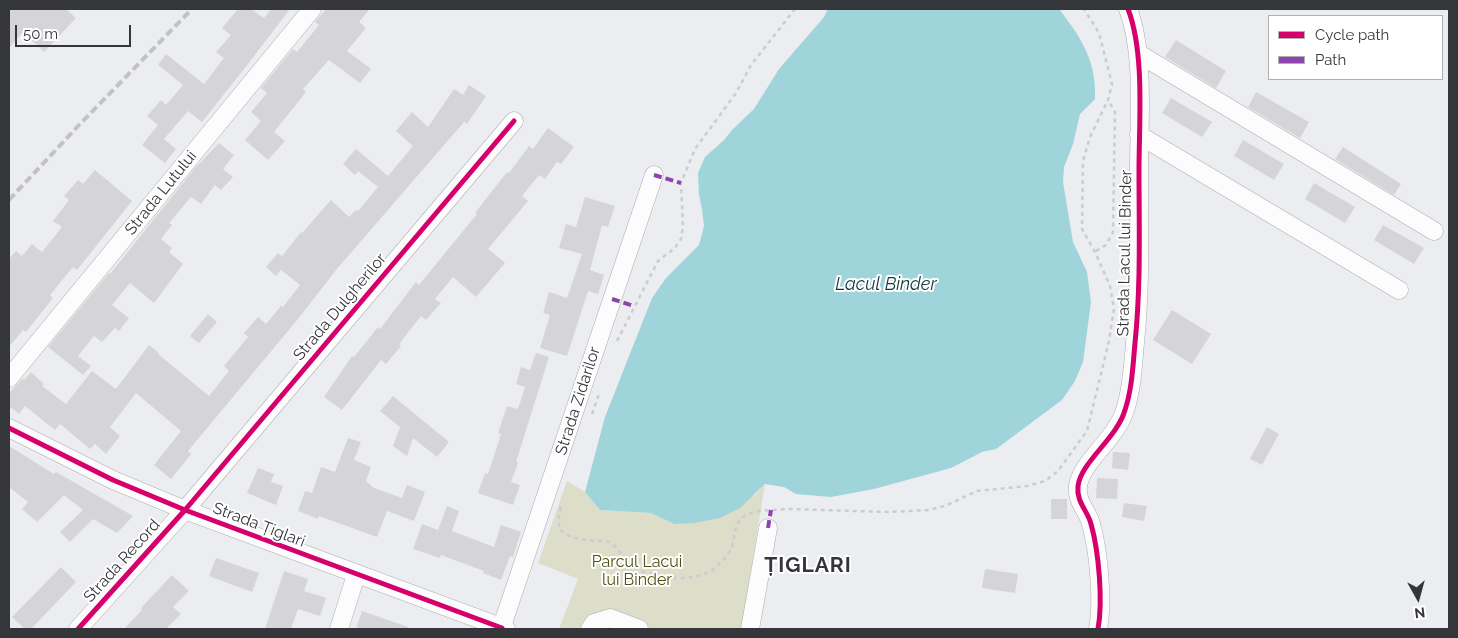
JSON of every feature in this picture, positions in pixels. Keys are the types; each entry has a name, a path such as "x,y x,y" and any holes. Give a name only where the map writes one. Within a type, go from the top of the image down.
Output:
{"street":[{"name":"Strada Lutului","path":"9,378 312,9"},
{"name":"Strada Lacul lui Binder","path":"1098,629 1101,615 1096,550 1091,522 1080,503 1078,486 1085,468 1118,428 1125,412 1140,296 1139,54 1128,9"},
{"path":"1139,54 1434,231"},
{"name":"Strada Dulgherilor","path":"185,510 514,120"},
{"path":"1139,135 1399,290"},
{"name":"Strada Zidarilor","path":"503,629 654,175"},
{"name":"Strada Țiglari","path":"9,428 113,480 185,510 503,629"},
{"name":"Strada Record","path":"78,629 185,510"},
{"path":"750,629 768,528"},
{"path":"339,629 356,575"},
{"path":"590,629 594,623 610,618 638,629"}],"path":[{"path":"615,344 658,262 675,248 681,239 681,183 695,149 736,93 751,64 796,9"},
{"path":"561,506 559,529 567,535 579,539 610,542 629,565 643,572 671,578 687,578 702,575 713,570 732,548 740,519 747,514 759,510 889,512 928,510 945,506 977,490 1027,486 1044,481 1058,471 1087,431 1110,341 1114,309 1110,286 1095,252 1082,229 1083,161 1090,137 1108,100 1112,84 1099,33 1084,9"},
{"path":"1095,252 1106,245 1113,232 1115,112 1108,100"},
{"path":"591,416 600,392"}],"green space":[{"name":"Parcul Lacui lui Binder","path":"567,481 585,492 600,510 651,513 674,524 755,495 765,484 741,629 559,629 578,579 538,563"}],"water":[{"name":"Lacul Binder","path":"828,9 1059,9 1081,40 1093,73 1095,99 1080,114 1073,144 1064,167 1063,182 1073,242 1087,272 1091,302 1083,362 1075,381 1062,400 996,449 982,452 951,468 874,489 831,497 796,494 784,487 765,484 740,508 720,518 694,523 674,524 651,513 600,510 585,492 605,417 652,298 666,278 699,245 704,226 698,173 705,157 754,109 779,69 824,17"}],"building":[{"path":"9,9 66,9 76,18 44,52 23,32 9,48"},
{"path":"238,9 251,9 264,18 271,9 290,9 202,122 188,111 164,139 176,149 165,163 142,145 158,125 147,116 161,100 166,105 183,85 158,65 166,54 204,84 224,58 216,52 231,35 222,28"},
{"path":"326,9 370,9 359,22 366,28 347,51 371,69 360,83 329,60 303,89 306,92 274,132 285,141 268,160 245,140 261,121 251,112 267,93 261,88 293,49 297,52 319,25 315,22"},
{"path":"1176,40 1226,71 1216,88 1165,57"},
{"path":"469,85 486,96 467,124 464,122 336,270 298,319 188,451 191,454 171,479 154,465 181,431 136,393 110,427 120,436 106,454 95,444 90,449 60,424 55,430 25,406 19,414 9,406 9,393 31,372 44,384 42,386 66,404 92,371 116,389 149,345 209,396 229,371 224,366 248,337 244,333 258,317 266,324 281,306 283,307 300,285 281,270 276,276 266,267 278,253 282,256 301,232 331,200 349,217 356,210 358,211 378,187 358,171 355,175 343,164 356,149 388,176 413,146 396,131 412,112 428,127 454,89 463,95"},
{"path":"1256,92 1309,122 1300,138 1248,107"},
{"path":"1171,98 1212,122 1202,137 1162,113"},
{"path":"548,128 574,147 561,164 557,162 545,179 539,175 522,196 528,201 488,249 505,263 476,297 453,277 435,299 441,303 426,320 421,316 399,344 401,346 386,364 381,360 342,410 324,397 352,356 354,357 378,327 380,329 416,282 419,285 477,214 475,213 507,172 509,173 529,146 533,149"},
{"path":"1243,140 1284,164 1274,180 1234,156"},
{"path":"219,143 234,155 223,169 233,177 221,190 215,185 201,204 191,197 169,223 172,225 161,239 172,248 169,252 183,264 154,303 130,283 112,305 129,318 119,331 115,328 102,342 94,336 78,356 91,366 83,375 48,347 110,274 195,168"},
{"path":"1343,147 1401,184 1394,195 1335,159"},
{"path":"95,170 132,201 77,270 73,267 50,295 53,298 26,332 23,330 9,347 9,259 16,251 22,256 32,244 42,252 62,227 53,221 69,200 64,196 78,180 83,184"},
{"path":"1314,183 1355,207 1345,223 1305,199"},
{"path":"585,197 615,206 608,227 602,225 590,270 604,275 598,294 588,291 567,356 540,348 550,315 543,313 549,292 567,298 582,254 559,248 566,224 576,227"},
{"path":"1383,225 1424,248 1414,264 1374,240"},
{"path":"1172,310 1211,334 1192,364 1153,340"},
{"path":"208,314 217,322 199,343 190,336"},
{"path":"536,353 549,357 511,482 520,485 513,505 478,493 485,473 488,474 501,434 498,433 507,406 518,409 525,387 516,384 521,367 530,370"},
{"path":"393,396 449,442 437,457 413,438 407,456 393,446 400,427 380,411"},
{"path":"1267,427 1279,434 1262,465 1250,459"},
{"path":"348,438 361,442 354,460 371,467 366,481 374,488 402,498 407,485 425,492 414,521 387,511 377,537 319,516 318,519 298,511 305,491 312,493 321,467 335,472"},
{"path":"9,446 54,474 56,472 133,516 117,533 93,519 70,542 60,532 83,510 64,495 37,522 22,509 28,502 9,487"},
{"path":"1113,452 1130,453 1128,470 1112,468"},
{"path":"258,468 274,474 271,482 283,486 276,505 247,493"},
{"path":"1097,478 1118,479 1117,499 1096,498"},
{"path":"1051,499 1067,499 1067,519 1051,519"},
{"path":"1124,503 1147,506 1144,521 1122,517"},
{"path":"447,506 459,511 452,531 494,547 501,525 521,532 513,557 510,556 501,580 483,573 484,571 441,555 440,558 413,549 422,524 438,530"},
{"path":"216,558 259,573 252,592 209,576"},
{"path":"61,567 76,582 31,629 25,629 12,617"},
{"path":"985,569 1018,574 1015,593 982,588"},
{"path":"284,571 308,579 304,591 326,598 320,616 298,609 291,629 265,629"},
{"path":"172,575 189,591 173,607 181,614 166,629 124,629 142,610 141,608"},
{"path":"362,611 408,627 408,629 356,629"}],"railway":[{"path":"9,200 192,9"}],"marked path":[{"path":"654,175 681,183"},
{"path":"612,299 634,306"},
{"path":"768,528 771,510"}],"cycle path":[{"path":"1098,629 1100,591 1096,548 1089,519 1080,502 1078,486 1085,468 1121,420 1131,385 1133,368 1139,278 1140,88 1137,46 1128,9"},
{"path":"78,629 185,510 514,121"},
{"path":"9,428 113,480 185,510 502,628"}],"district":[{"name":"ȚIGLARI","path":"808,566"}]}
